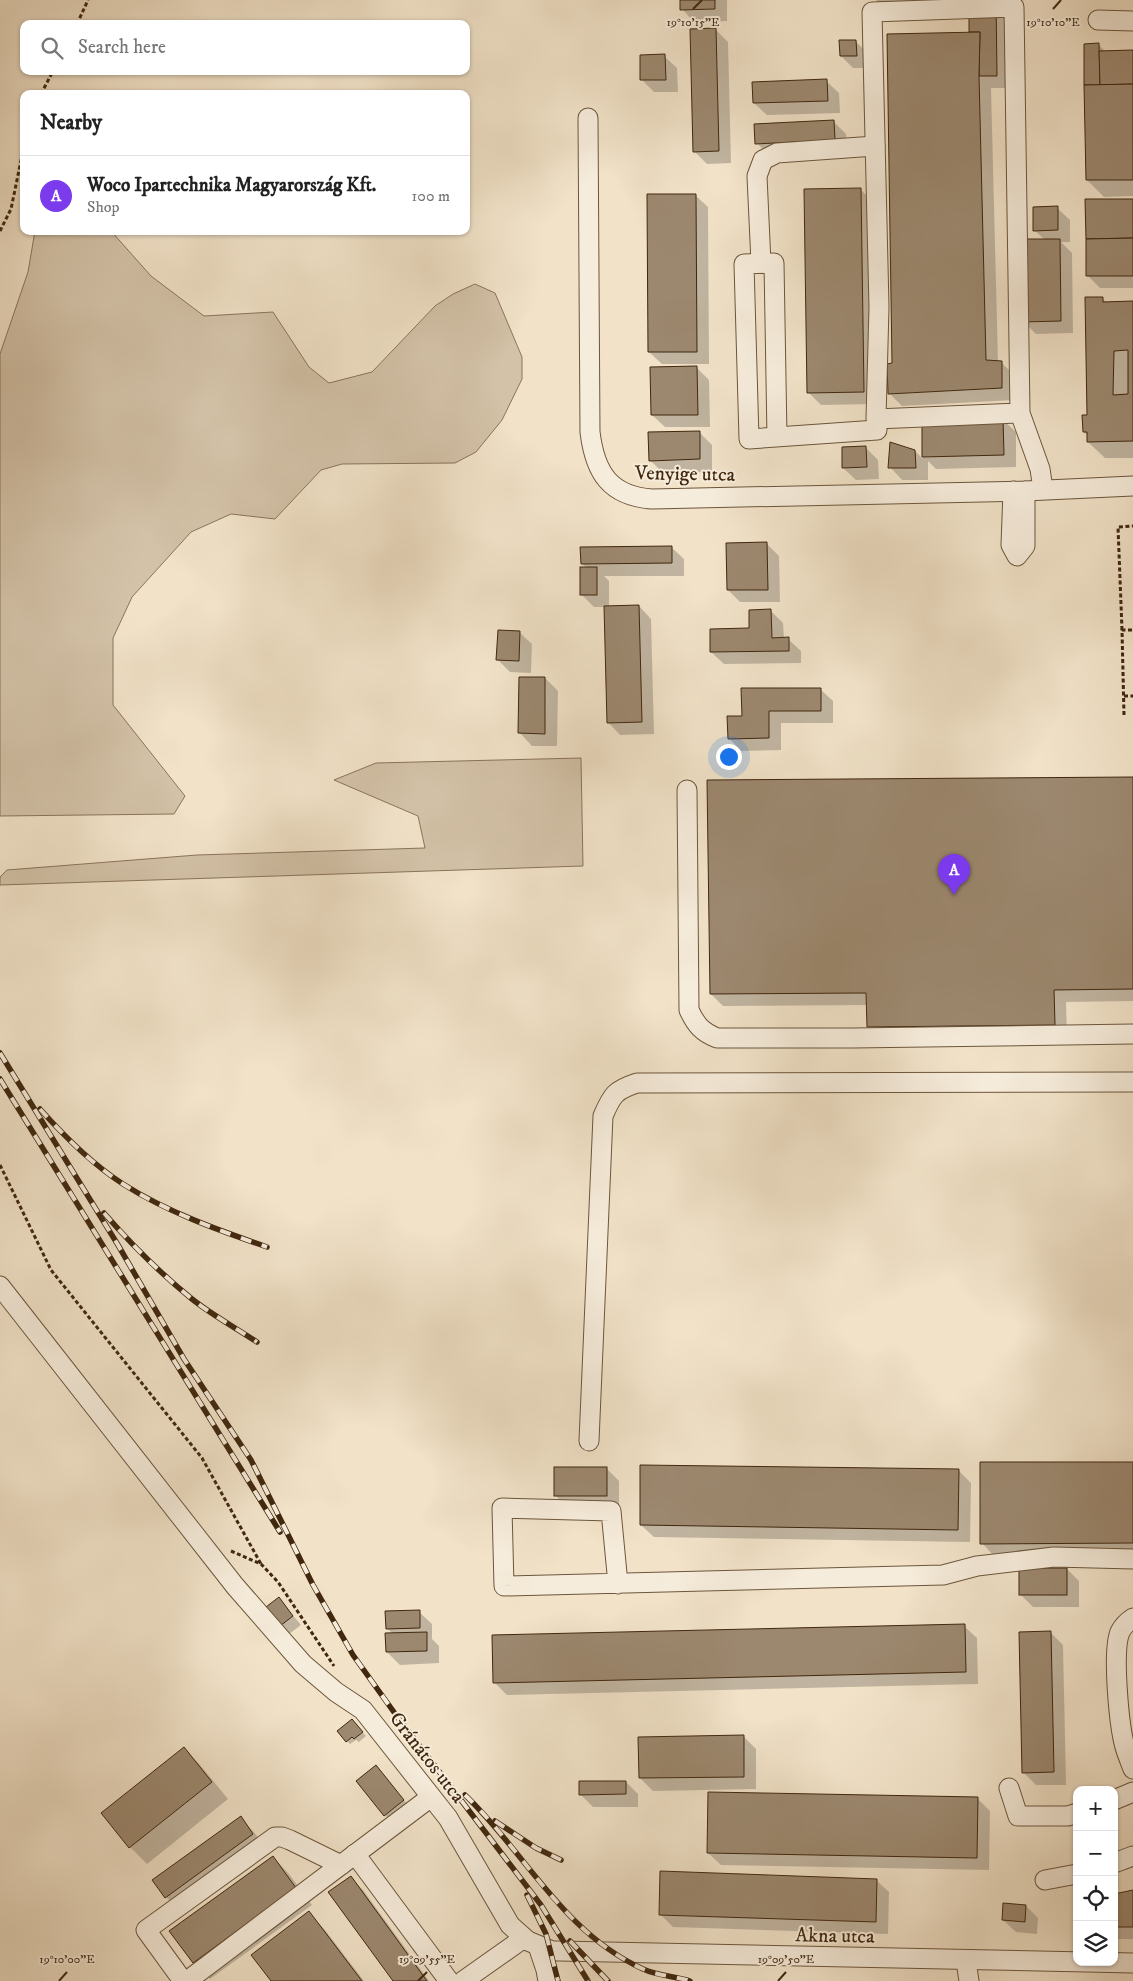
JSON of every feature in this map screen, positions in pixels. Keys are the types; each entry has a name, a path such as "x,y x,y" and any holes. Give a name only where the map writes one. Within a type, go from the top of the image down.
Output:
{"street":[{"path":"1020,413 876,419 879,307 872,12 1014,7 1020,413 1040,469 1027,491"},
{"path":"1098,20 1133,21"},
{"name":"Venyige utca","path":"588,118 590,423 592,446 600,470 624,494 652,499 1027,491 1133,486"},
{"path":"761,263 757,176 763,160 777,153 875,146"},
{"path":"777,437 774,262 744,264 749,439 877,430"},
{"path":"687,790 689,1010 694,1022 704,1032 717,1038 1133,1034"},
{"path":"589,1442 603,1116 610,1100 620,1088 637,1083 1133,1082"},
{"name":"Gránátos utca","path":"0,1286 235,1586 303,1664 336,1692 363,1710 448,1818 510,1925 531,1942 546,1970 548,1981"},
{"path":"618,1584 611,1511 502,1508 504,1586 618,1584 943,1575 978,1566 1054,1557 1133,1559"},
{"path":"1133,1618 1125,1624 1116,1647 1120,1720 1125,1748 1133,1768"},
{"path":"1009,1788 1018,1816 1068,1816 1073,1814"},
{"path":"1118,1798 1133,1792"},
{"path":"431,1797 348,1859 185,1981 146,1930 275,1837 282,1836 348,1859 449,1981"},
{"path":"1118,1862 1133,1856"},
{"path":"1045,1880 1073,1875"},
{"path":"463,1981 531,1942"},
{"name":"Akna utca","path":"531,1942 559,1951 1133,1963"},
{"path":"966,1961 969,1981"}],"path":[{"path":"78,20 88,0"},
{"path":"43,90 51,75"},
{"path":"0,231 11,209 20,165"},
{"path":"1124,714 1118,527 1133,526"},
{"path":"1122,630 1133,630"},
{"path":"1124,696 1133,696"},
{"path":"0,1166 51,1270 202,1458 261,1564 283,1589 338,1671"},
{"path":"223,1548 261,1564"}],"shaded area":[{"path":"34,235 115,235 151,276 204,316 273,312 309,367 329,383 372,372 435,306 453,294 475,284 495,293 522,357 522,379 502,420 476,452 455,463 342,464 321,470 275,519 231,514 191,532 132,597 113,638 113,705 185,796 174,814 0,816 0,354 28,272"},
{"path":"581,758 583,866 0,885 0,877 7,870 197,855 425,848 418,816 334,780 376,763"}],"building":[{"path":"680,0 715,0 715,9 680,10"},
{"path":"969,0 996,0 997,76 979,76 980,32 969,32"},
{"path":"716,28 719,151 693,152 690,29"},
{"path":"980,32 979,76 986,360 1002,361 1002,388 888,394 887,364 892,363 887,34"},
{"path":"839,40 856,40 857,56 840,56"},
{"path":"1099,43 1100,85 1084,85 1084,44"},
{"path":"1133,50 1133,84 1100,85 1099,51"},
{"path":"665,54 666,80 640,80 640,55"},
{"path":"827,79 828,101 753,103 752,82"},
{"path":"1133,84 1133,180 1086,180 1084,85"},
{"path":"834,120 835,140 755,144 754,124"},
{"path":"861,188 864,392 807,393 804,189"},
{"path":"647,194 696,194 697,352 648,352"},
{"path":"1085,199 1133,199 1133,238 1086,239"},
{"path":"1058,206 1058,230 1033,231 1033,207"},
{"path":"1133,238 1133,276 1086,276 1086,239"},
{"path":"1021,239 1060,239 1061,321 1022,322"},
{"path":"1085,297 1103,297 1103,302 1133,301 1133,441 1087,442 1087,432 1083,432 1082,415 1087,415","holes":["1128,350 1128,394 1113,395 1114,351"]},
{"path":"697,366 698,415 651,415 650,367"},
{"path":"1003,418 1004,455 922,457 922,421"},
{"path":"700,431 700,459 649,461 648,432"},
{"path":"890,442 915,450 916,468 888,468"},
{"path":"866,446 867,467 842,468 842,447"},
{"path":"767,542 768,590 727,590 726,543"},
{"path":"672,546 672,563 581,564 580,547"},
{"path":"580,567 597,567 597,595 580,595"},
{"path":"639,605 642,722 607,723 604,606"},
{"path":"771,609 772,638 789,637 789,651 710,652 710,629 749,628 749,610"},
{"path":"498,630 520,631 519,661 496,660"},
{"path":"519,677 545,677 545,734 518,733"},
{"path":"741,688 821,688 821,711 769,711 769,738 728,739 727,716 742,716"},
{"path":"1133,777 1133,989 1054,990 1055,1025 867,1027 866,993 710,994 707,780"},
{"path":"980,1462 1133,1462 1133,1543 980,1544"},
{"path":"640,1465 959,1469 958,1530 640,1525"},
{"path":"554,1467 607,1467 607,1496 554,1496"},
{"path":"1019,1568 1067,1568 1067,1595 1019,1595"},
{"path":"279,1597 293,1616 280,1626 266,1607"},
{"path":"420,1610 420,1628 386,1629 385,1611"},
{"path":"965,1624 966,1672 493,1683 492,1635"},
{"path":"1051,1631 1054,1772 1022,1773 1019,1632"},
{"path":"427,1632 427,1651 386,1652 385,1633"},
{"path":"352,1719 363,1732 346,1742 337,1731"},
{"path":"744,1735 744,1777 639,1778 638,1737"},
{"path":"184,1747 212,1782 129,1848 101,1813"},
{"path":"376,1765 404,1800 384,1816 356,1781"},
{"path":"579,1781 626,1781 626,1794 579,1795"},
{"path":"708,1792 978,1797 977,1858 707,1853"},
{"path":"241,1816 253,1834 165,1898 152,1880"},
{"path":"273,1856 296,1888 193,1963 169,1931"},
{"path":"660,1871 877,1879 876,1922 659,1915"},
{"path":"351,1876 427,1981 393,1981 328,1892"},
{"path":"1133,1890 1133,1927 1118,1927 1118,1893"},
{"path":"1003,1903 1026,1905 1025,1922 1002,1920"},
{"path":"309,1911 362,1981 271,1981 251,1955"}],"railway":[{"path":"0,1053 118,1245 184,1359 251,1460 313,1585 353,1655 396,1715 541,1905 588,1981"},
{"path":"0,1079 280,1532"},
{"path":"40,1109 100,1168 123,1184 175,1212 267,1247"},
{"path":"104,1213 146,1258 180,1289 257,1342"},
{"path":"465,1795 487,1817 546,1890 590,1935 615,1954 643,1969 690,1981"},
{"path":"495,1821 536,1848 561,1860"},
{"path":"527,1895 546,1934 558,1981"},
{"path":"570,1941 608,1981"}],"place":[{"name":"Woco Ipartechnika Magyarország Kft.","path":"954,895"}]}
